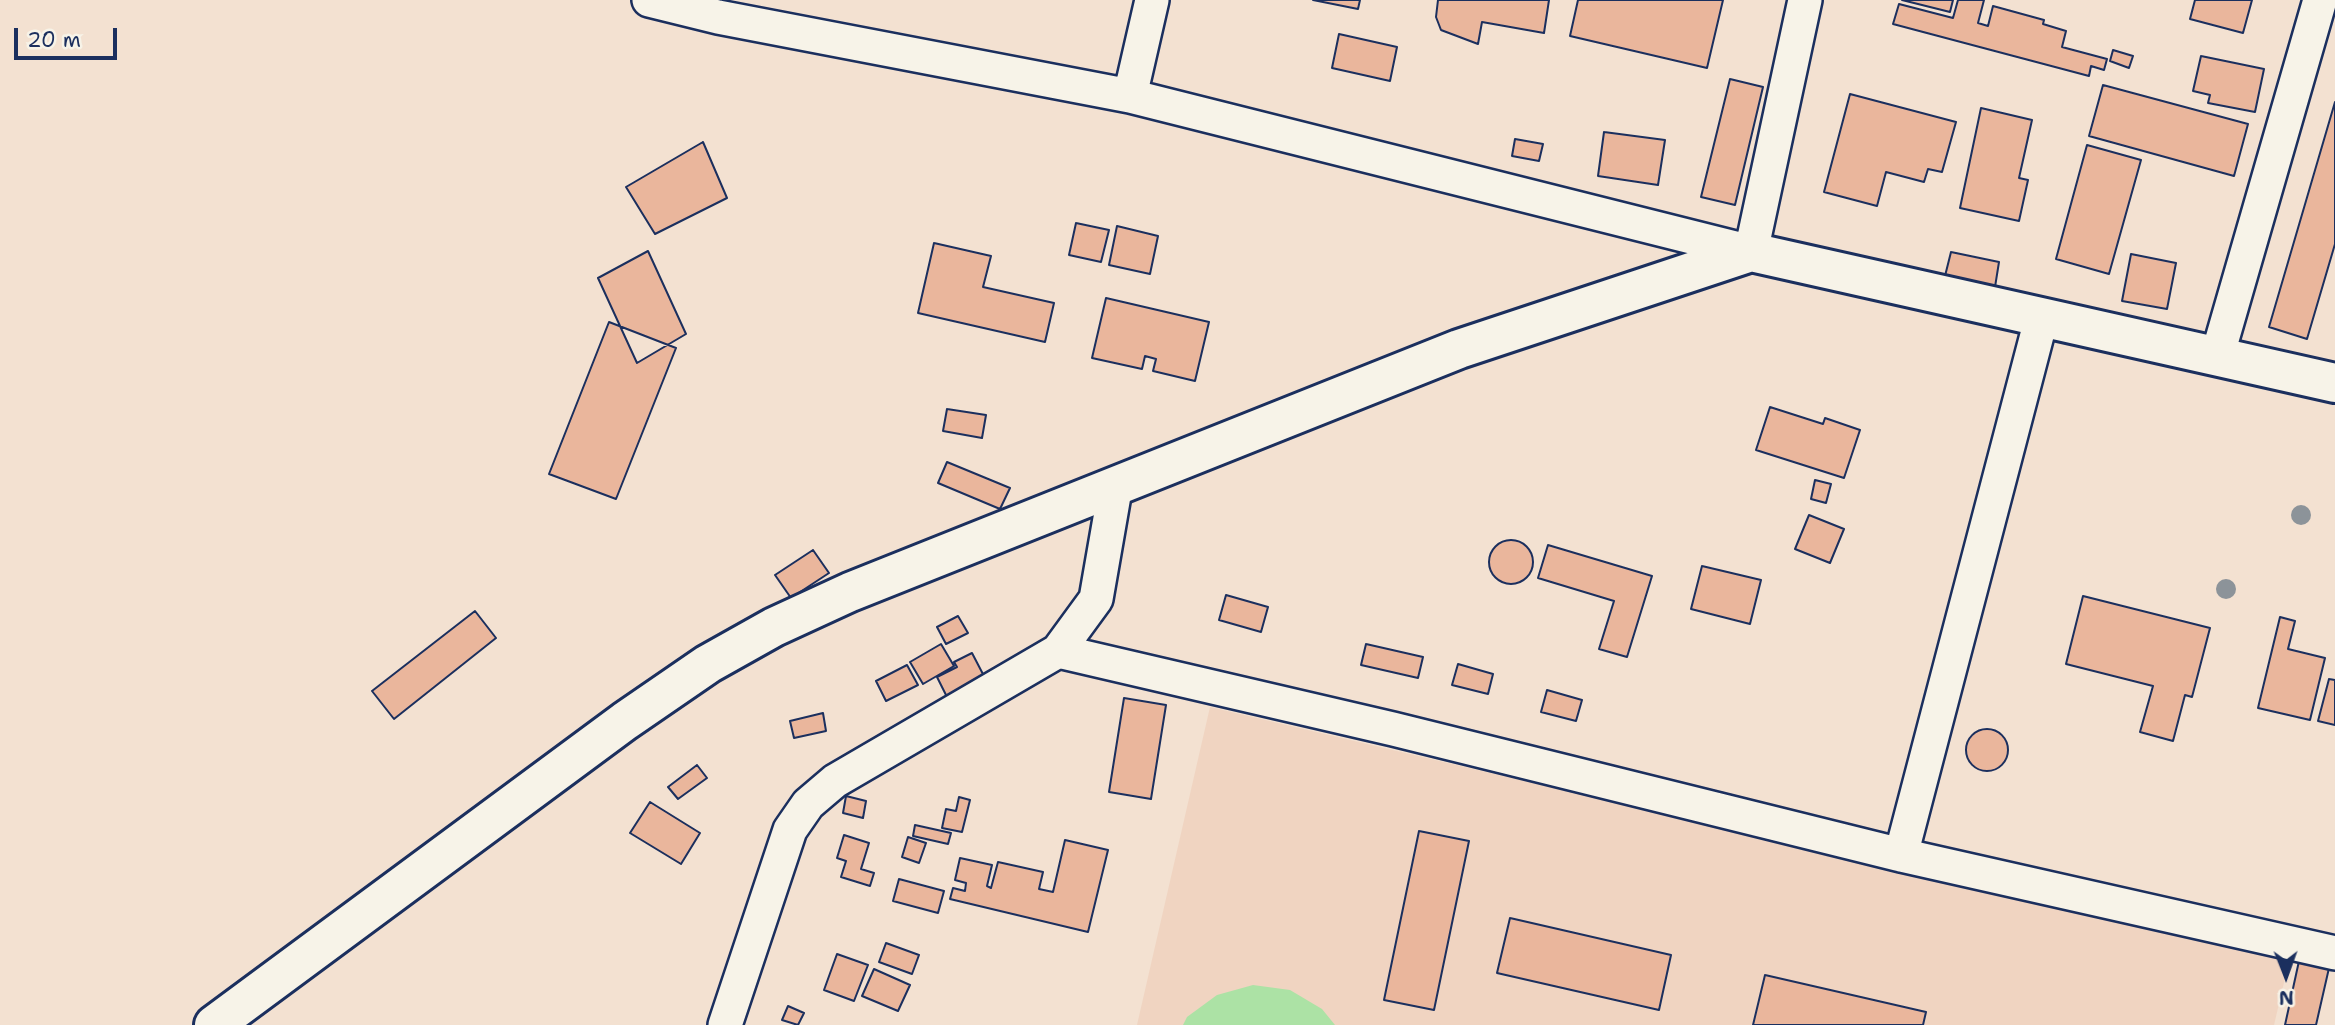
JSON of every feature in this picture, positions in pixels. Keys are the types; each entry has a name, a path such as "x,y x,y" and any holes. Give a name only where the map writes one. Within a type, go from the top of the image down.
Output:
{"main road":[{"path":"214,1025 625,722 708,664 774,627 850,592 1116,484 1459,349 1751,252 2335,383"}],"street":[{"path":"649,0 718,17 1130,96 1751,252 1805,0"},
{"path":"1130,96 1152,0"},
{"path":"2217,357 2320,0"},
{"path":"1901,855 2042,316"},
{"path":"725,1025 790,830 808,804 835,780 1058,651 1096,599 1116,484"},
{"path":"1058,651 1393,729 1901,855 2333,946"}],"shaded area":[{"path":"1210,707 2289,961 2274,1025 1137,1025"}],"green space":[{"path":"1253,985 1290,990 1322,1009 1335,1025 1183,1025 1187,1017 1217,995"}],"building":[{"path":"1313,0 1360,0 1358,9"},
{"path":"1438,0 1549,0 1544,33 1482,22 1478,44 1441,30 1436,17"},
{"path":"1578,0 1723,0 1707,68 1570,36"},
{"path":"1902,0 1953,0 1950,12"},
{"path":"1958,0 1984,0 1978,23 1988,26 1993,6 2044,20 2043,24 2066,31 2062,47 2107,59 2104,70 2091,66 2089,76 1893,24 1899,4 1953,18"},
{"path":"2195,0 2252,0 2243,33 2190,19"},
{"path":"1339,34 1397,47 1390,81 1332,68"},
{"path":"2113,50 2133,56 2129,68 2110,61"},
{"path":"2201,56 2264,69 2255,112 2208,103 2210,95 2193,91"},
{"path":"1730,79 1763,87 1735,205 1701,197"},
{"path":"2103,85 2248,124 2234,176 2089,136"},
{"path":"1850,94 1956,122 1942,172 1928,169 1924,182 1886,172 1877,206 1824,192"},
{"path":"2335,102 2335,244 2307,339 2269,327"},
{"path":"1981,108 2032,120 2019,178 2028,180 2019,221 1960,208"},
{"path":"1604,132 1665,140 1658,185 1598,176"},
{"path":"1515,139 1543,144 1539,161 1512,156"},
{"path":"703,142 727,198 655,234 626,187"},
{"path":"2087,145 2141,160 2109,274 2056,259"},
{"path":"1076,223 1109,230 1101,262 1069,255"},
{"path":"1117,226 1158,236 1150,274 1109,265"},
{"path":"934,243 991,256 983,287 1054,303 1045,342 918,313"},
{"path":"648,251 686,334 637,363 598,278"},
{"path":"1951,252 1999,262 1995,287 1945,276"},
{"path":"2131,254 2176,263 2167,309 2122,301"},
{"path":"1106,298 1209,322 1195,381 1153,371 1156,359 1145,356 1142,369 1092,358"},
{"path":"609,322 676,348 616,499 549,474"},
{"path":"1770,407 1823,424 1825,418 1860,430 1844,478 1756,450"},
{"path":"947,409 986,415 982,438 943,431"},
{"path":"947,462 1010,488 1000,509 938,483"},
{"path":"1815,480 1831,484 1826,503 1811,499"},
{"path":"1809,515 1844,529 1830,563 1795,549"},
{"path":"1511,540 1527,546 1533,562 1527,578 1511,584 1495,578 1489,562 1495,546"},
{"path":"1548,545 1652,576 1627,657 1599,649 1614,601 1538,578"},
{"path":"813,550 829,573 791,598 775,575"},
{"path":"1702,566 1761,580 1750,624 1691,609"},
{"path":"1226,595 1268,607 1261,632 1219,620"},
{"path":"2083,596 2210,628 2192,697 2185,695 2173,741 2140,732 2153,686 2066,664"},
{"path":"475,611 496,638 394,719 372,691"},
{"path":"958,616 968,633 946,644 937,627"},
{"path":"2280,617 2295,621 2288,649 2325,658 2310,720 2258,708"},
{"path":"941,644 954,666 923,684 910,662"},
{"path":"1366,644 1423,657 1418,678 1361,665"},
{"path":"972,653 985,678 947,697 937,677 957,667 954,662"},
{"path":"1458,664 1493,674 1488,694 1452,685"},
{"path":"907,665 918,685 886,701 876,681"},
{"path":"2329,679 2335,680 2335,725 2318,721"},
{"path":"1547,690 1582,700 1576,721 1541,712"},
{"path":"1124,698 1166,705 1151,799 1109,792"},
{"path":"823,713 826,731 794,738 790,721"},
{"path":"1987,729 2002,735 2008,750 2002,765 1987,771 1972,765 1966,750 1972,735"},
{"path":"697,765 707,778 678,799 668,787"},
{"path":"846,796 866,801 863,818 843,813"},
{"path":"959,797 970,800 962,832 942,828 946,809 956,811"},
{"path":"650,802 700,833 681,864 630,833"},
{"path":"915,825 951,833 948,844 913,836"},
{"path":"1419,831 1469,841 1434,1010 1384,1000"},
{"path":"844,835 869,843 861,869 874,873 870,886 841,877 846,861 837,858"},
{"path":"908,837 926,843 919,863 902,857"},
{"path":"1065,840 1108,850 1088,932 950,899 953,888 965,891 966,883 955,880 960,858 992,865 987,886 991,888 998,862 1043,872 1039,889 1053,892"},
{"path":"899,879 944,891 938,913 893,901"},
{"path":"1510,918 1671,955 1659,1010 1497,973"},
{"path":"886,943 919,955 912,974 879,962"},
{"path":"837,954 868,965 854,1001 824,990"},
{"path":"2299,961 2329,968 2316,1025 2285,1025"},
{"path":"874,969 910,985 898,1011 862,996"},
{"path":"1765,975 1926,1012 1923,1025 1753,1025"},
{"path":"788,1006 804,1013 798,1025 782,1020"}]}
